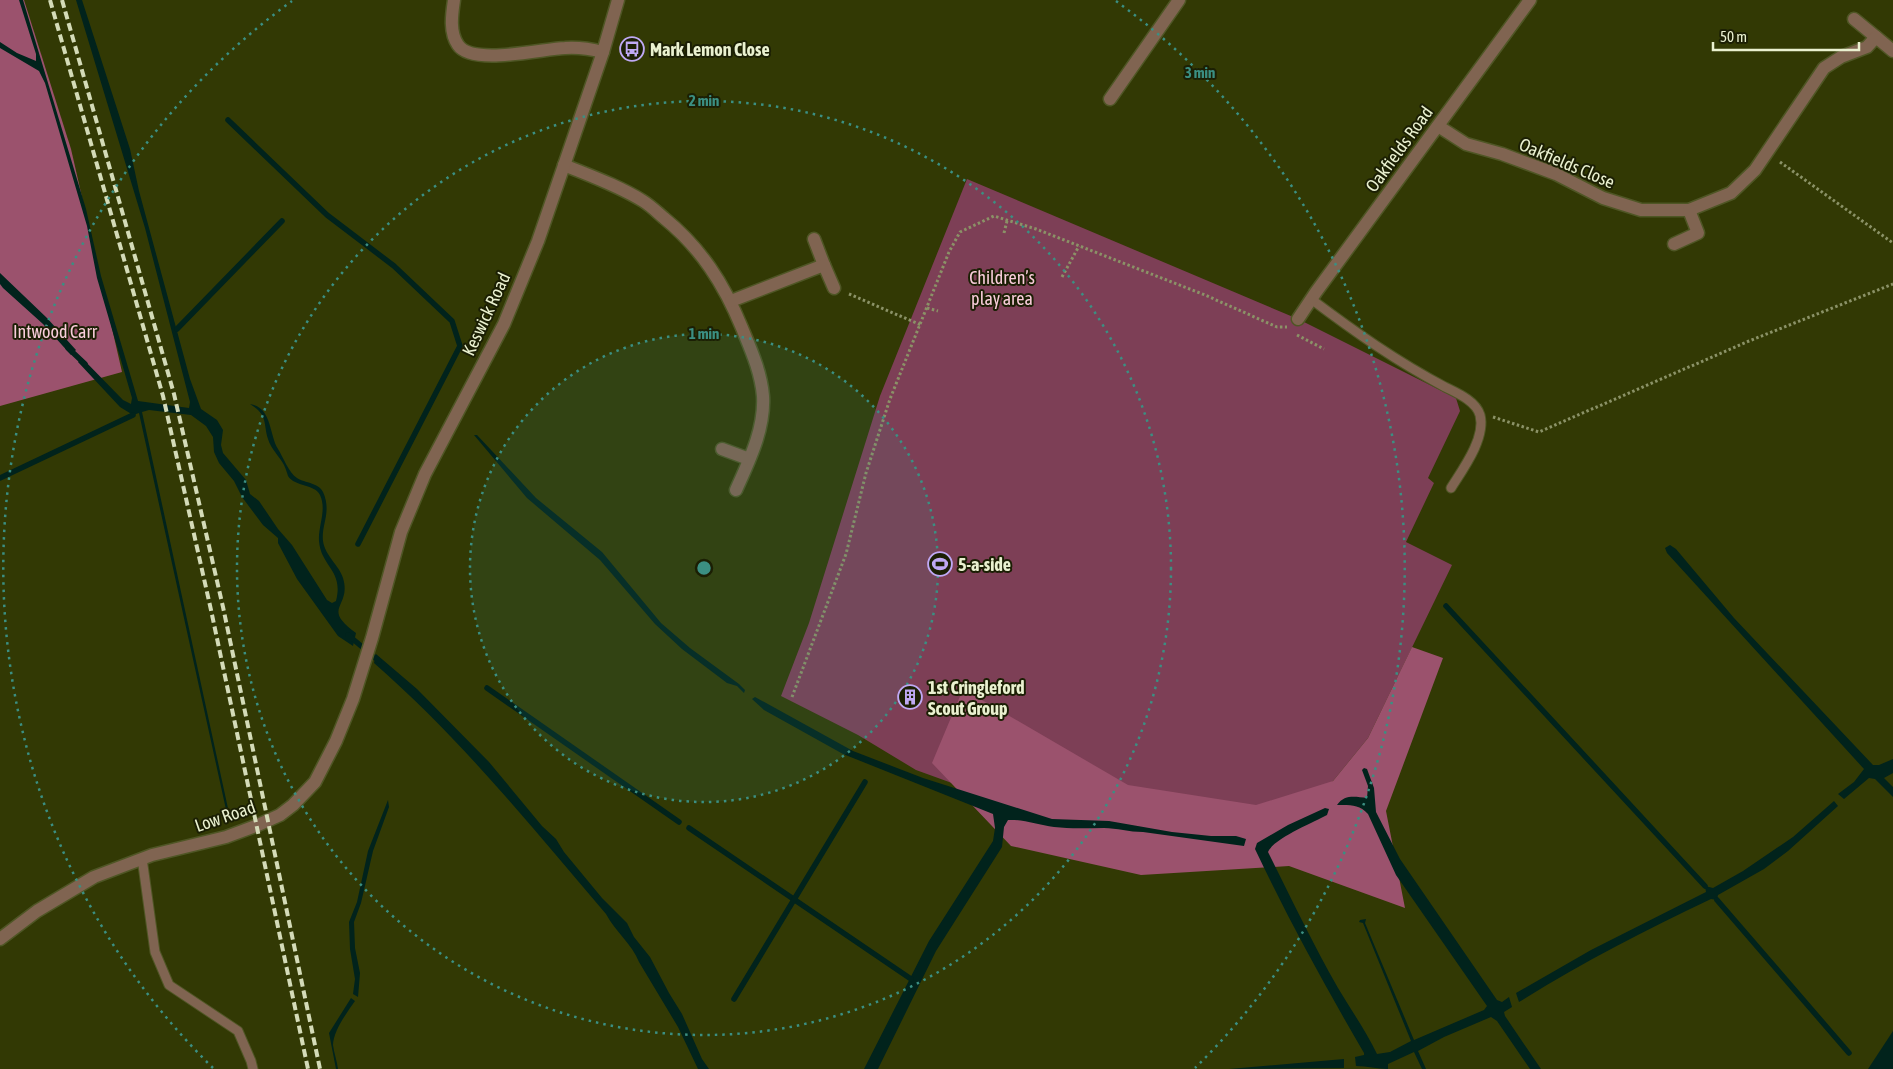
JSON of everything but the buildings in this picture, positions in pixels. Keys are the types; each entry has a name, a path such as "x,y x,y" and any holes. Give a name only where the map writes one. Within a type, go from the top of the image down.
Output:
{"street":[{"path":"454,0 452,29 458,46 469,53 487,57 567,48 603,52"},
{"name":"Keswick Road","path":"372,638 401,532 425,474 504,324 538,241 603,52 618,0"},
{"path":"1110,99 1179,0"},
{"name":"Oakfields Road","path":"1298,319 1530,0"},
{"path":"1854,18 1893,52"},
{"name":"Oakfields Close","path":"1438,126 1466,144 1502,154 1556,174 1603,198 1641,210 1689,210 1731,193 1755,170 1768,153 1824,68 1841,57 1867,46 1876,37"},
{"path":"564,165 611,184 645,202 696,247 731,301 758,368 763,397 761,423 750,459 736,490"},
{"path":"1674,244 1698,234 1689,210"},
{"path":"814,239 834,288"},
{"path":"731,301 824,265"},
{"path":"722,449 750,459"},
{"name":"Low Road","path":"0,939 37,911 94,877 142,858 226,837 280,815 293,805 315,782 325,764 350,707 372,638"}],"lane":[{"path":"1311,299 1372,345 1420,374 1467,398 1479,413 1481,428 1474,447 1451,488"},
{"path":"142,858 155,952 169,985 238,1032 253,1069"}],"path":[{"path":"1768,153 1893,243"},
{"path":"792,697 846,554 866,473 890,399 949,252 960,232 994,216 1036,229 1205,296 1277,327 1291,327 1298,319"},
{"path":"1004,233 1007,221"},
{"path":"1062,276 1079,246"},
{"path":"1479,413 1539,432 1749,341 1893,284"},
{"path":"834,288 921,325"},
{"path":"927,308 938,311"},
{"path":"1283,327 1324,349"}],"green space":[{"name":"Intwood Carr","path":"0,0 24,0 71,149 122,372 0,406"},
{"name":"Children’s play area","path":"967,179 1298,319 1456,398 1460,411 1428,478 1434,483 1406,542 1452,565 1368,738 1333,781 1266,829 1054,820 916,770 858,735 781,696 809,623 880,396"},
{"path":"1412,647 1443,658 1386,811 1405,908 1289,866 1141,875 1011,846 932,763 963,689 1128,785 1256,805 1333,781 1368,738"}],"water":[{"path":"19,0 23,0 86,209 101,276 138,401 189,408 190,402 145,228 76,0 82,0 130,149 139,191 190,379 201,409 217,420 223,430 221,445 223,453 246,480 250,494 259,501 278,529 292,545 327,600 332,603 336,601 337,582 324,557 319,541 323,506 320,495 314,489 291,480 284,465 269,443 262,415 250,404 257,406 266,416 275,443 291,472 300,480 321,489 326,499 323,541 326,551 343,578 344,596 338,612 345,624 356,633 353,646 338,636 297,579 278,543 278,538 263,525 242,497 234,481 219,463 214,452 213,437 206,426 191,415 149,410 142,412 229,813 227,814 139,413 133,415 120,407 78,362 82,358 123,400 131,404 132,398 97,278 87,226 45,83 39,71 0,48 0,42 17,53 36,61 36,54"},
{"path":"0,273 47,318 76,350 71,355 43,324 3,288 0,284"},
{"path":"474,435 477,435 536,498 602,552 661,623 690,648 739,684 745,690 744,693 737,686 727,683 682,649 655,624 600,560 527,498"},
{"path":"1670,545 1676,549 1734,618 1873,765 1879,765 1893,759 1893,773 1884,778 1893,787 1893,797 1875,779 1869,778 1844,799 1838,794 1854,782 1864,769 1667,553 1665,548"},
{"path":"376,654 417,689 489,762 542,826 556,839 564,852 602,898 627,923 634,937 650,957 682,1014 702,1059 709,1069 698,1069 678,1027 636,955 606,914 466,752 374,663"},
{"path":"755,697 853,751 923,778 1052,819 1109,821 1172,832 1211,836 1236,836 1246,839 1244,846 1143,832 1104,828 1060,828 1019,820 1008,820 1004,827 1002,847 936,951 878,1069 864,1069 929,941 993,841 995,828 993,814 843,754 764,710 752,699"},
{"path":"1364,768 1367,769 1374,788 1376,812 1400,859 1497,1000 1502,1002 1509,997 1512,1007 1504,1012 1505,1016 1541,1069 1530,1069 1497,1021 1491,1017 1444,1037 1418,1051 1426,1069 1422,1069 1414,1052 1388,1064 1388,1069 1356,1066 1355,1057 1364,1055 1364,1053 1307,952 1255,849 1257,843 1288,825 1325,808 1329,809 1327,815 1285,836 1271,847 1268,852 1338,988 1377,1054 1390,1052 1411,1041 1363,923 1359,922 1360,920 1366,919 1365,923 1414,1040 1484,1010 1487,1006 1396,875 1368,814 1358,807 1337,805 1347,798 1367,798 1368,786 1362,770"},
{"path":"388,800 389,807 373,851 361,903 354,922 355,948 360,973 358,997 353,994 355,979 350,949 349,922 357,902 368,851"},
{"path":"1834,801 1838,806 1788,851 1764,869 1718,895 1717,900 1711,899 1637,935 1565,974 1519,1002 1516,993 1591,950 1706,892 1705,886 1713,888 1743,871 1793,837"},
{"path":"351,998 355,1001 341,1021 335,1034 333,1045 338,1069 336,1069 329,1033"},
{"path":"1893,1031 1893,1069 1868,1069"},
{"path":"1344,1059 1344,1068 1229,1069"}],"waterway":[{"path":"228,120 327,215 394,266 452,321 460,346 358,544"},
{"path":"177,329 282,221"},
{"path":"68,348 85,364"},
{"path":"0,478 133,415"},
{"path":"1446,606 1705,886"},
{"path":"348,635 379,661"},
{"path":"487,688 679,822"},
{"path":"734,999 865,782"},
{"path":"689,828 911,979"},
{"path":"1717,900 1849,1053"}],"railway":[{"path":"50,0 163,396 211,610 308,1069"},
{"path":"62,0 174,394 223,607 320,1069"}],"place":[{"name":"Mark Lemon Close","path":"632,49"},
{"name":"5-a-side","path":"940,564"},
{"name":"1st Cringleford Scout Group","path":"910,697"}]}
